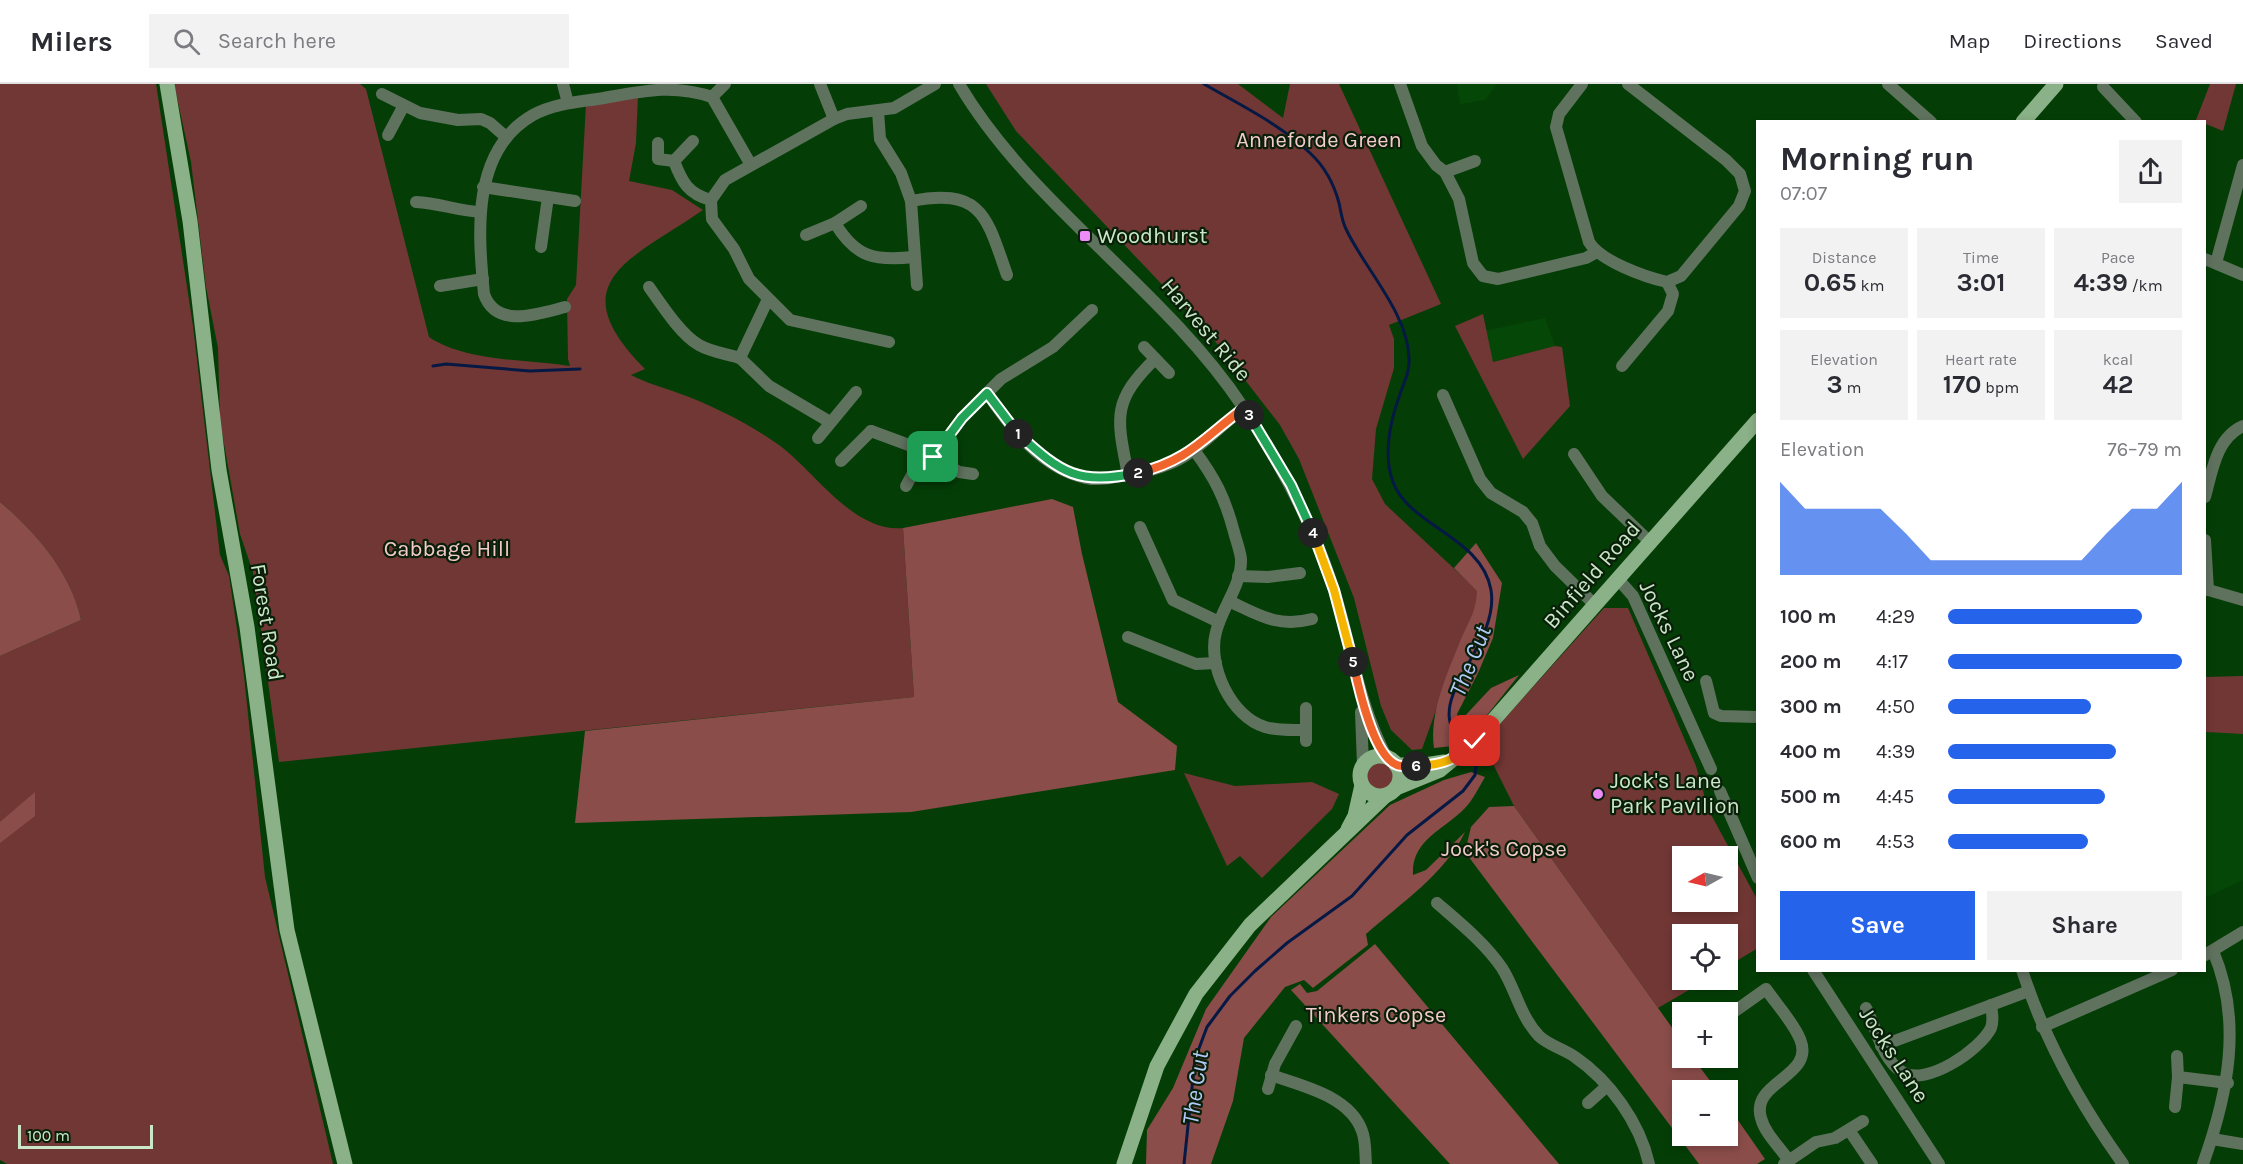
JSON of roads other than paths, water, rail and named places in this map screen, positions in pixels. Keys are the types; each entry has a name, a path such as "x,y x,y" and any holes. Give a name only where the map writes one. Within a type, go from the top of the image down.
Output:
{"main road":[{"name":"Forest Road","path":"167,84 190,221 219,470 247,627 287,930 345,1164"},
{"path":"2025,120 2056,84"},
{"name":"Binfield Road","path":"1124,1164 1157,1066 1196,994 1250,925 1391,791 1431,774 1457,758 1475,741 1756,424"},
{"path":"1374,757 1392,761 1399,776 1391,791 1370,794 1362,785 1360,775 1363,765 1374,757"},
{"name":"Binfield Road","path":"1392,761 1435,765 1457,758"},
{"name":"Binfield Road","path":"1345,834 1355,816 1362,785"},
{"name":"Binfield Road","path":"1130,1146 1132,1164"}],"street":[{"path":"563,84 568,103"},
{"path":"712,97 725,84"},
{"path":"820,84 834,119"},
{"path":"889,342 790,320 749,279 734,249 712,219 711,200 725,180 834,119 847,114 878,111 901,104 935,84"},
{"name":"Harvest Ride","path":"959,84 1017,161 1168,314 1208,359 1244,408 1291,485 1314,535 1334,590 1368,719 1392,761"},
{"path":"1400,84 1419,139 1429,156 1445,172 1459,199 1473,263 1483,276 1498,279 1586,258 1595,253"},
{"path":"1582,84 1559,114 1556,127 1589,242 1595,253 1654,279 1667,282 1681,276 1739,206 1745,191 1740,174 1726,160 1628,84"},
{"path":"1888,84 1929,120"},
{"path":"2103,87 2134,120"},
{"path":"565,307 527,315 504,315 495,312 488,304 483,279 481,212 483,187 497,151 507,137 534,115 568,103 637,91 690,89 712,97 751,165"},
{"path":"382,94 403,107 420,113 458,120 482,119 507,137"},
{"path":"388,135 403,107"},
{"path":"878,111 880,139 901,173 911,201 917,285"},
{"path":"674,161 693,141"},
{"path":"658,143 658,159 674,161"},
{"path":"674,161 686,188 699,197 711,200"},
{"path":"1445,172 1475,162"},
{"path":"2242,165 2210,261 2243,275"},
{"path":"483,187 576,201"},
{"path":"911,201 948,196 976,208 992,229 1007,275"},
{"path":"541,247 548,197"},
{"path":"416,202 439,204 457,211 481,212"},
{"path":"806,235 835,222 861,206"},
{"path":"835,222 848,241 868,256 889,259 914,257"},
{"path":"440,286 483,279"},
{"path":"1622,366 1668,311 1673,294 1667,282"},
{"path":"649,287 663,308 690,339 703,347 740,358 769,386 812,409 830,422"},
{"path":"740,358 768,299"},
{"path":"906,486 929,454 987,393 1014,369 1053,347 1092,310"},
{"path":"1144,347 1169,373"},
{"path":"1128,475 1119,426 1122,404 1132,381 1155,359"},
{"path":"818,438 856,392"},
{"path":"987,393 1016,433 1061,469 1087,478 1128,475 1166,465 1194,450 1244,408"},
{"path":"1443,395 1480,479 1491,493 1523,512 1532,523 1540,546 1555,566 1595,605"},
{"path":"2206,489 2208,473 2220,447 2228,437 2243,426"},
{"path":"841,461 870,430 929,454 959,472 973,474"},
{"path":"1194,450 1214,476 1225,500 1240,554 1238,576 1219,622 1214,645 1216,663 1229,695 1248,719 1266,728 1306,735 1306,708"},
{"path":"1574,454 1602,496 1651,543"},
{"path":"1140,527 1173,600 1219,622"},
{"path":"1238,576 1268,578 1300,573"},
{"name":"Jocks Lane","path":"1618,579 1633,596 1711,769"},
{"path":"2206,589 2243,600"},
{"path":"1228,601 1273,622 1297,623 1312,619"},
{"path":"1128,637 1196,664 1216,663"},
{"path":"1706,681 1714,713 1722,716 1756,717"},
{"name":"Harvest Ride","path":"1358,684 1363,765"},
{"path":"1720,791 1756,873"},
{"path":"1437,903 1472,934 1502,969 1521,1012 1540,1038 1575,1057 1606,1087 1633,1119 1649,1164"},
{"path":"2203,1164 2239,1052 2230,998 2209,953 2243,932"},
{"name":"Jocks Lane","path":"1814,972 1938,1164"},
{"path":"2023,972 2042,1027 2088,1112 2122,1164"},
{"path":"2042,1027 2167,972"},
{"path":"1738,1009 1766,989 1801,1040 1803,1054 1793,1071 1766,1092 1759,1103 1763,1124 1786,1162 1816,1142 1835,1138 1863,1121"},
{"path":"1881,1046 2029,991"},
{"path":"1865,1006 1881,1046 1901,1071 1913,1075 1935,1072 1983,1039 1993,1021 1991,1005"},
{"path":"1268,1089 1271,1075 1296,1026"},
{"path":"2175,1107 2178,1077 2177,1056"},
{"path":"1271,1075 1333,1098 1349,1112 1362,1130 1366,1164"},
{"path":"2178,1077 2228,1083"},
{"path":"1588,1103 1606,1087"},
{"path":"1849,1130 1872,1164"},
{"path":"2212,1139 2243,1144"}],"waterway":[{"name":"The Cut","path":"1204,84 1286,133 1320,164 1334,189 1346,229 1384,291 1401,324 1407,341 1409,363 1389,439 1388,461 1393,482 1401,497 1414,510 1474,557 1485,572 1491,590 1491,608 1487,626 1461,677 1450,708 1451,725 1464,745"},
{"path":"433,366 446,364 530,371 580,369"},
{"name":"The Cut","path":"1184,1164 1195,1059 1207,1027 1230,996 1255,971 1287,943 1352,896 1407,835 1463,791 1475,775 1476,765 1469,753"}],"place":[{"name":"Woodhurst","path":"1085,236"},
{"name":"Jock's Lane Park Pavilion","path":"1598,794"}],"park label":[{"name":"Anneforde Green","path":"1319,140"},
{"name":"Cabbage Hill","path":"447,549"},
{"name":"Jock's Copse","path":"1504,849"},
{"name":"Tinkers Copse","path":"1376,1015"}]}
